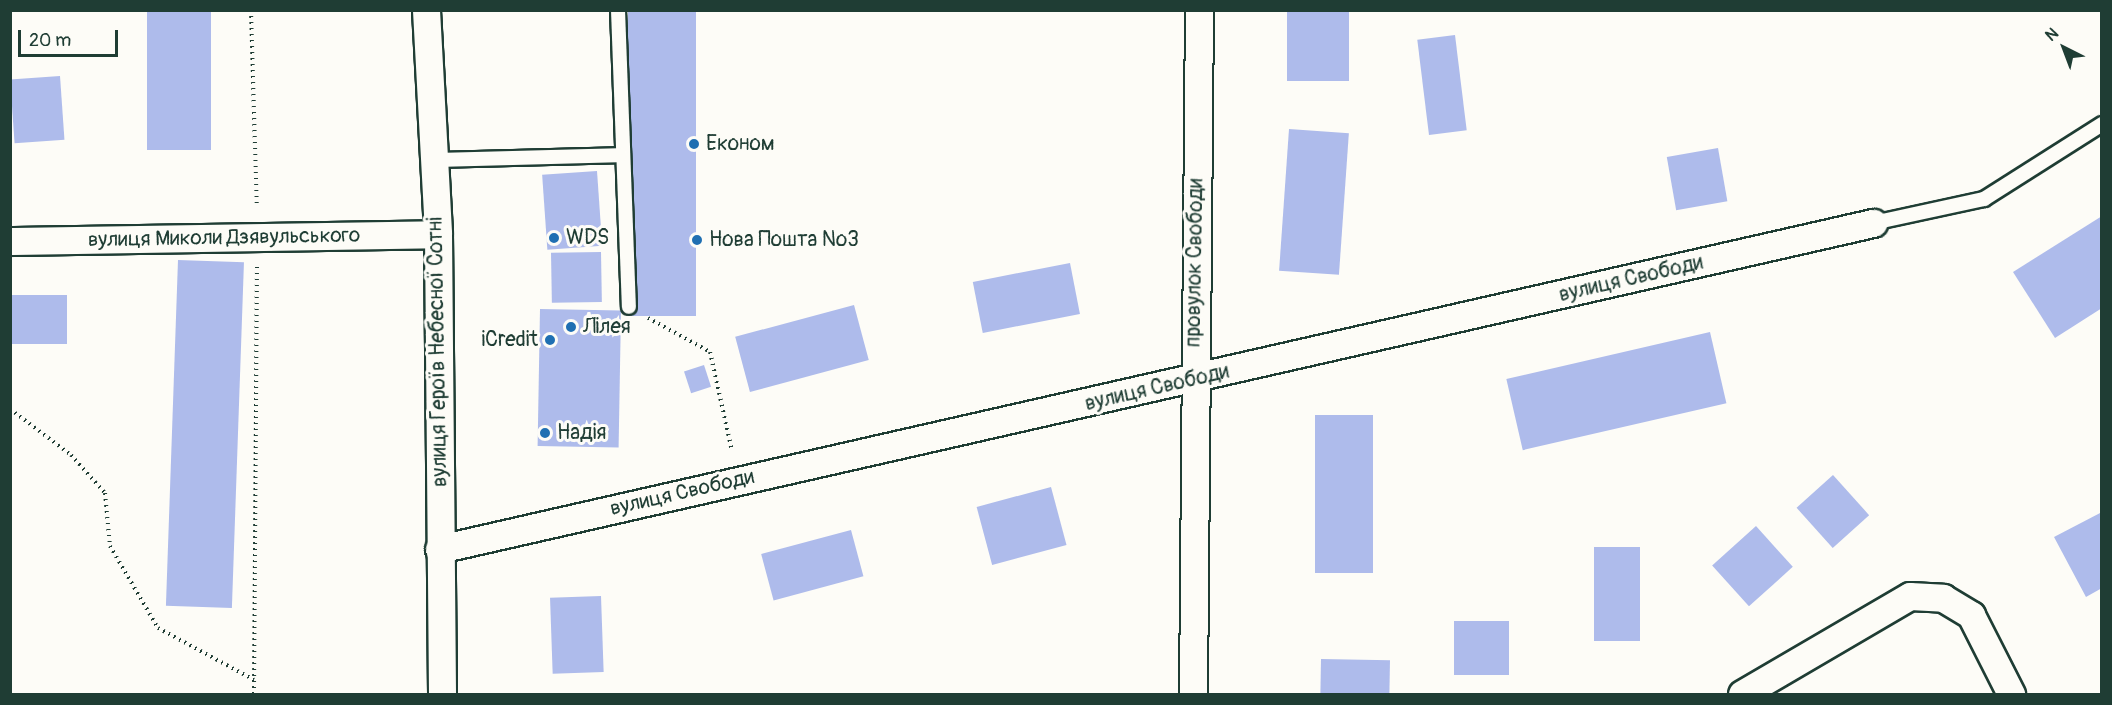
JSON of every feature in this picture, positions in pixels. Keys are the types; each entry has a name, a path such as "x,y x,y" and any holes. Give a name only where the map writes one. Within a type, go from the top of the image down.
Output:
{"street":[{"name":"вулиця Героїв Небесної Сотні","path":"426,10 438,234 442,694"},
{"name":"провулок Свободи","path":"1192,694 1193,380 1199,10"},
{"name":"вулиця Свободи","path":"439,549 738,480 1193,380 1874,223"},
{"name":"вулиця Миколи Дзявульського","path":"10,241 438,234"},
{"path":"1742,694 1910,596 1943,598 1971,615 2012,694"}],"lane":[{"path":"618,10 620,155 629,307"},
{"path":"1874,223 1984,199 2102,124"},
{"path":"434,160 620,155"}],"path":[{"path":"251,10 258,237 255,694"},
{"path":"629,307 710,352 738,480"},
{"path":"10,409 71,455 105,493 110,546 158,628 255,680"}],"building":[{"path":"147,10 211,10 211,150 147,150"},
{"path":"628,10 696,10 696,316 628,316"},
{"path":"1287,10 1349,10 1349,81 1287,81"},
{"path":"1455,35 1467,130 1429,135 1417,40"},
{"path":"60,76 64,140 15,143 10,79"},
{"path":"1289,129 1349,133 1339,275 1279,271"},
{"path":"1718,148 1727,201 1676,210 1667,157"},
{"path":"597,171 602,246 547,250 542,175"},
{"path":"2102,216 2102,308 2055,338 2013,272"},
{"path":"601,252 602,302 552,303 551,253"},
{"path":"178,260 244,262 232,608 166,606"},
{"path":"1070,263 1080,314 983,333 973,282"},
{"path":"10,295 67,295 67,344 10,344"},
{"path":"854,305 869,360 750,392 735,337"},
{"path":"540,309 621,310 619,447 538,446"},
{"path":"1710,332 1726,403 1523,450 1506,379"},
{"path":"704,365 711,387 691,393 684,371"},
{"path":"1315,415 1373,415 1373,573 1315,573"},
{"path":"1833,475 1869,515 1833,548 1797,508"},
{"path":"1051,487 1067,545 992,565 977,507"},
{"path":"2102,512 2102,588 2086,597 2054,537"},
{"path":"1756,526 1793,567 1749,606 1712,565"},
{"path":"851,530 863,576 774,600 761,554"},
{"path":"1594,547 1640,547 1640,641 1594,641"},
{"path":"601,596 604,672 553,674 550,598"},
{"path":"1454,621 1509,621 1509,675 1454,675"},
{"path":"1321,659 1390,660 1389,694 1320,694"}],"place":[{"name":"Економ","path":"694,144"},
{"name":"WDS","path":"554,238"},
{"name":"Нова Пошта №3","path":"697,240"},
{"name":"Лілея","path":"571,327"},
{"name":"iCredit","path":"550,340"},
{"name":"Надія","path":"545,433"}]}
